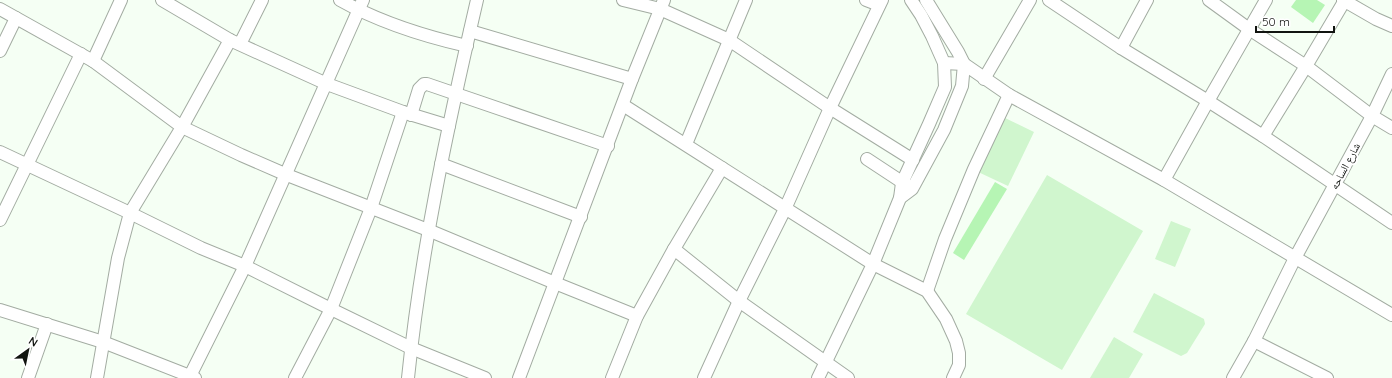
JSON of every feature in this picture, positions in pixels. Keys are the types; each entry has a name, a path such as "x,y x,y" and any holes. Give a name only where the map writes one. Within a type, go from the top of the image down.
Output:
{"street":[{"path":"93,61 121,0"},
{"path":"162,0 235,42 327,84 407,114 449,126"},
{"path":"97,378 118,258 130,213 262,0"},
{"path":"340,0 361,5 421,34 467,46"},
{"path":"408,378 428,230 477,0"},
{"path":"623,0 662,5 729,40 830,108 913,160"},
{"path":"686,144 746,0"},
{"path":"704,378 739,301 785,209 830,108 881,3 866,0"},
{"path":"907,186 913,160 945,87 944,63 932,36 911,0"},
{"path":"926,0 964,64 981,77 1009,95 1164,180 1392,315"},
{"path":"945,87 962,86 981,77 1030,0"},
{"path":"1049,0 1122,48 1263,136 1392,223"},
{"path":"1122,48 1147,0"},
{"path":"1209,0 1249,29 1306,66 1372,116 1392,128"},
{"path":"1164,180 1266,0"},
{"path":"1263,136 1344,0 1376,19 1392,26"},
{"path":"0,310 103,342 192,377 245,266 361,5"},
{"path":"519,378 608,146 632,79 662,5"},
{"path":"0,9 93,61 182,127 286,175 428,230 637,316"},
{"path":"0,51 16,18"},
{"path":"470,31 632,79"},
{"path":"0,220 81,54"},
{"path":"944,63 964,64"},
{"path":"818,378 873,264 900,198 944,130 962,86 964,64"},
{"name":"شارع الساحه","path":"1233,378 1254,341 1295,258 1372,116 1392,74"},
{"path":"295,378 331,309 407,114 419,89 424,84 608,146"},
{"path":"927,291 945,239 974,169 1009,95"},
{"path":"623,105 873,264 927,291 946,319 956,341 959,353 959,365 953,378"},
{"path":"0,152 201,248 245,266 411,348 485,378"},
{"path":"867,159 907,186"},
{"path":"441,164 581,217"},
{"path":"612,378 637,316 674,249 722,168"},
{"path":"674,249 739,301 848,378"},
{"path":"28,378 47,324"},
{"path":"1254,341 1327,378"}],"green space":[{"path":"1003,117 1034,132 1008,186 976,171"},
{"path":"1047,175 1143,231 1062,370 966,314"},
{"path":"1171,221 1191,229 1175,267 1155,259"},
{"path":"1154,293 1204,319 1205,324 1187,353 1181,356 1133,332"},
{"path":"1114,337 1143,354 1129,378 1090,378"}],"building":[{"path":"1296,0 1317,0 1325,5 1313,23 1291,7"},
{"path":"995,182 1007,189 964,260 953,253"}]}
